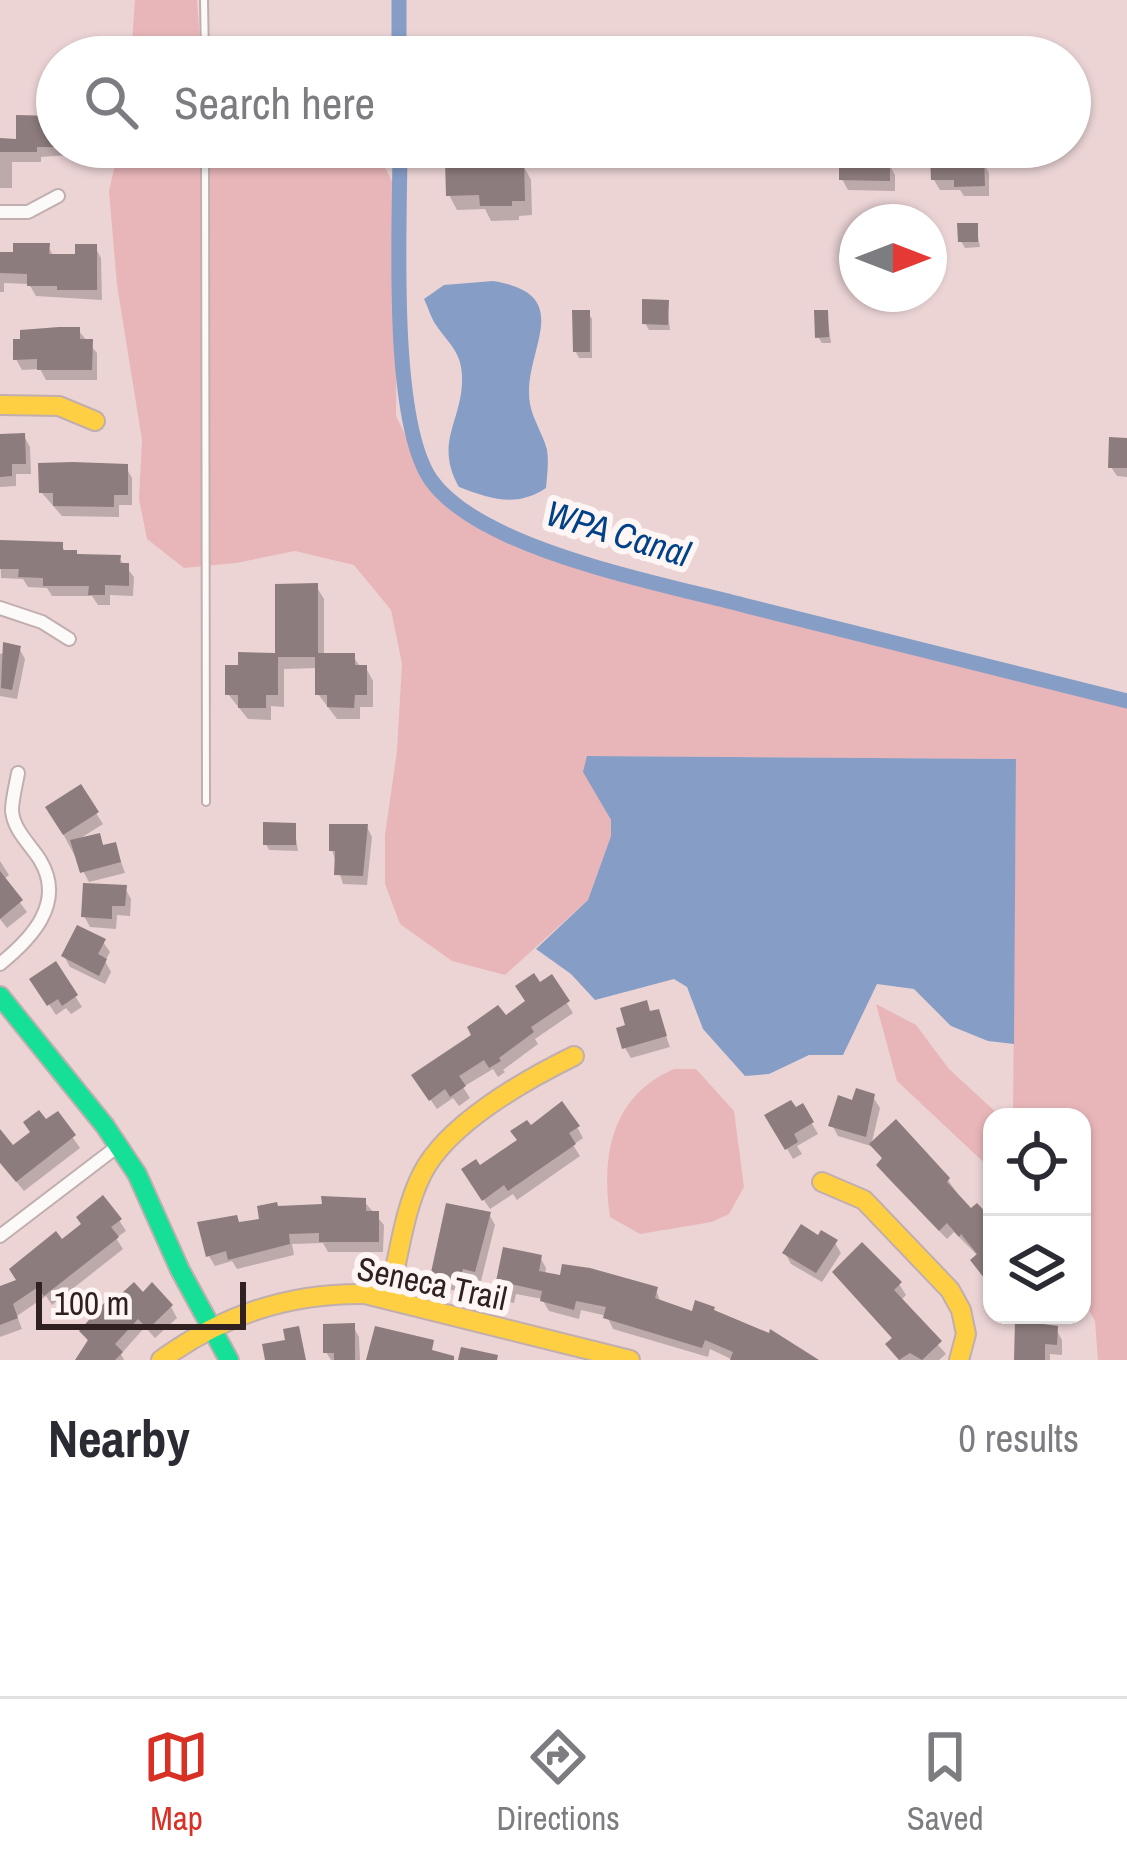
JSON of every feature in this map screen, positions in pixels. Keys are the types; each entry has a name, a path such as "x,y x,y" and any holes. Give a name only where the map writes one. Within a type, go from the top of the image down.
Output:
{"street":[{"path":"0,212 28,212 58,196"},
{"path":"0,405 59,406 95,421"},
{"path":"0,608 42,622 69,639"},
{"path":"0,964 29,941 42,923 48,900 42,864 18,829 12,810 18,773"},
{"path":"0,996 137,1174 180,1270 230,1360"},
{"path":"388,1300 422,1173 440,1146 542,1070 574,1056"},
{"path":"0,1236 118,1146"},
{"path":"823,1182 864,1200 950,1291 962,1310 966,1334 959,1360"},
{"name":"Seneca Trail","path":"160,1360 238,1314 329,1292 365,1294 630,1360"}],"lane":[{"path":"205,0 205,36"},
{"path":"205,168 206,802"}],"shaded area":[{"path":"135,0 197,0 200,36 132,36"},
{"path":"114,168 385,168 397,192 396,416 433,492 519,546 765,614 1127,701 1127,1360 1098,1360 1091,1314 1091,1108 1013,1108 1016,759 588,756 584,772 611,820 611,836 588,900 505,975 452,961 400,924 385,884 385,835 397,751 402,664 391,610 354,565 295,551 184,568 147,539 139,499 142,440 117,285 109,191"},
{"path":"876,1004 916,1025 949,1069 991,1108 983,1108 983,1162 897,1081"},
{"path":"674,1069 696,1069 734,1111 744,1187 729,1214 712,1222 640,1234 610,1217 610,1150 615,1130 636,1095"}],"water":[{"path":"493,281 519,288 534,299 541,312 529,384 533,416 547,450 546,488 514,500 459,487 449,443 461,391 461,367 424,299 444,285"},
{"path":"587,756 1016,759 1014,1044 988,1041 951,1026 914,989 877,984 843,1055 809,1055 769,1074 745,1076 703,1029 687,987 674,979 595,1000 571,974 536,949 588,900 611,836 611,820 583,772"}],"building":[{"path":"16,115 36,116 36,152 0,152 0,138 16,139"},
{"path":"445,168 524,168 525,201 512,201 512,206 480,206 479,195 446,196"},
{"path":"839,168 890,168 890,181 839,180"},
{"path":"931,168 984,168 985,186 954,187 954,180 931,180"},
{"path":"957,223 978,223 978,242 958,242"},
{"path":"13,243 50,243 49,254 75,254 75,244 97,244 97,290 27,286 27,274 0,273 0,252 13,252"},
{"path":"642,299 669,300 668,325 642,324"},
{"path":"572,310 590,310 590,352 573,352"},
{"path":"814,310 828,310 829,337 815,338"},
{"path":"80,327 80,339 93,339 92,370 37,370 37,359 13,360 13,339 20,339 20,330"},
{"path":"25,433 26,464 12,464 12,476 0,477 0,434"},
{"path":"1109,437 1127,438 1127,468 1108,468"},
{"path":"38,463 128,464 128,495 114,495 114,507 53,506 53,493 39,493"},
{"path":"0,540 63,542 63,550 77,550 77,554 121,555 120,563 129,563 129,586 105,585 105,595 88,595 89,586 43,586 43,578 18,577 19,569 0,569"},
{"path":"318,583 318,653 355,653 355,665 367,665 367,695 355,695 354,708 327,707 327,695 315,695 315,657 278,657 278,695 266,695 266,708 238,708 238,695 225,695 225,665 238,665 238,652 275,653 275,584"},
{"path":"3,642 21,646 12,690 1,688"},
{"path":"81,784 99,812 63,835 45,807"},
{"path":"263,822 296,823 296,845 263,845"},
{"path":"329,824 368,824 363,876 334,875"},
{"path":"100,833 103,845 116,842 121,862 80,873 70,840"},
{"path":"0,871 23,900 0,919"},
{"path":"83,883 127,885 125,906 112,906 112,919 81,917"},
{"path":"77,925 106,939 98,954 107,959 99,976 61,956"},
{"path":"56,961 78,995 62,1006 58,999 47,1006 29,979"},
{"path":"534,973 540,982 552,974 570,1001 531,1027 534,1032 501,1061 489,1068 484,1060 459,1076 466,1086 450,1097 445,1089 429,1101 411,1075 471,1035 467,1027 498,1005 506,1015 525,1001 515,986"},
{"path":"647,1000 650,1011 659,1009 667,1036 622,1049 616,1028 625,1025 620,1008"},
{"path":"856,1088 875,1094 866,1137 828,1126 838,1095 852,1100"},
{"path":"791,1100 796,1107 803,1103 814,1122 794,1134 798,1142 785,1150 764,1115"},
{"path":"562,1101 580,1126 569,1133 576,1144 508,1191 504,1185 482,1201 461,1169 476,1159 480,1165 517,1140 510,1131 527,1120 531,1125"},
{"path":"39,1110 46,1119 58,1111 76,1135 16,1182 0,1163 0,1129 13,1145 30,1132 23,1122"},
{"path":"896,1119 971,1208 977,1203 983,1209 983,1277 970,1260 977,1254 961,1234 959,1237 947,1223 939,1231 876,1165 882,1158 869,1144"},
{"path":"103,1195 122,1219 111,1227 119,1237 44,1296 38,1287 13,1304 18,1318 0,1325 0,1286 16,1280 9,1269 56,1231 62,1239 81,1224 76,1217"},
{"path":"321,1196 366,1198 366,1211 379,1211 379,1242 319,1242 319,1233 289,1234 290,1244 228,1260 226,1251 206,1257 197,1222 237,1215 239,1222 259,1219 257,1206 322,1204"},
{"path":"446,1203 491,1212 475,1272 463,1269 459,1283 430,1277"},
{"path":"801,1224 838,1240 816,1273 782,1253"},
{"path":"862,1242 902,1282 894,1290 942,1341 922,1360 910,1353 899,1360 885,1344 892,1338 832,1272"},
{"path":"503,1247 542,1255 539,1271 560,1275 562,1264 590,1268 658,1287 655,1298 692,1311 695,1300 715,1307 769,1333 770,1329 819,1360 730,1360 733,1352 705,1340 702,1348 603,1318 606,1307 576,1301 574,1310 540,1301 542,1291 511,1284 509,1294 494,1291"},
{"path":"134,1282 143,1292 152,1282 173,1305 148,1329 138,1319 115,1344 123,1352 115,1360 75,1360 88,1340 79,1331 105,1302 109,1305"},
{"path":"355,1323 355,1360 334,1360 334,1353 323,1353 323,1324"},
{"path":"1015,1324 1058,1326 1057,1345 1045,1344 1045,1360 1014,1360"},
{"path":"299,1326 306,1360 265,1360 262,1344 285,1340 283,1329"},
{"path":"375,1326 434,1340 432,1350 454,1356 454,1360 366,1360"},
{"path":"461,1347 498,1355 497,1360 458,1360"}],"waterway":[{"name":"WPA Canal","path":"399,0 399,36"},
{"name":"WPA Canal","path":"400,168 400,320 408,413 431,480 460,508 523,542 618,574 1127,701"}],"traffic: fast":[{"path":"0,996 105,1126 137,1174 180,1270 229,1360"}],"traffic: slow":[{"path":"0,405 59,406 95,421"},
{"path":"388,1299 410,1204 434,1156 489,1105 574,1056"},
{"path":"822,1182 864,1200 950,1290 966,1334 959,1360"},
{"path":"161,1360 208,1331 257,1310 309,1298 365,1294 630,1360"}]}
